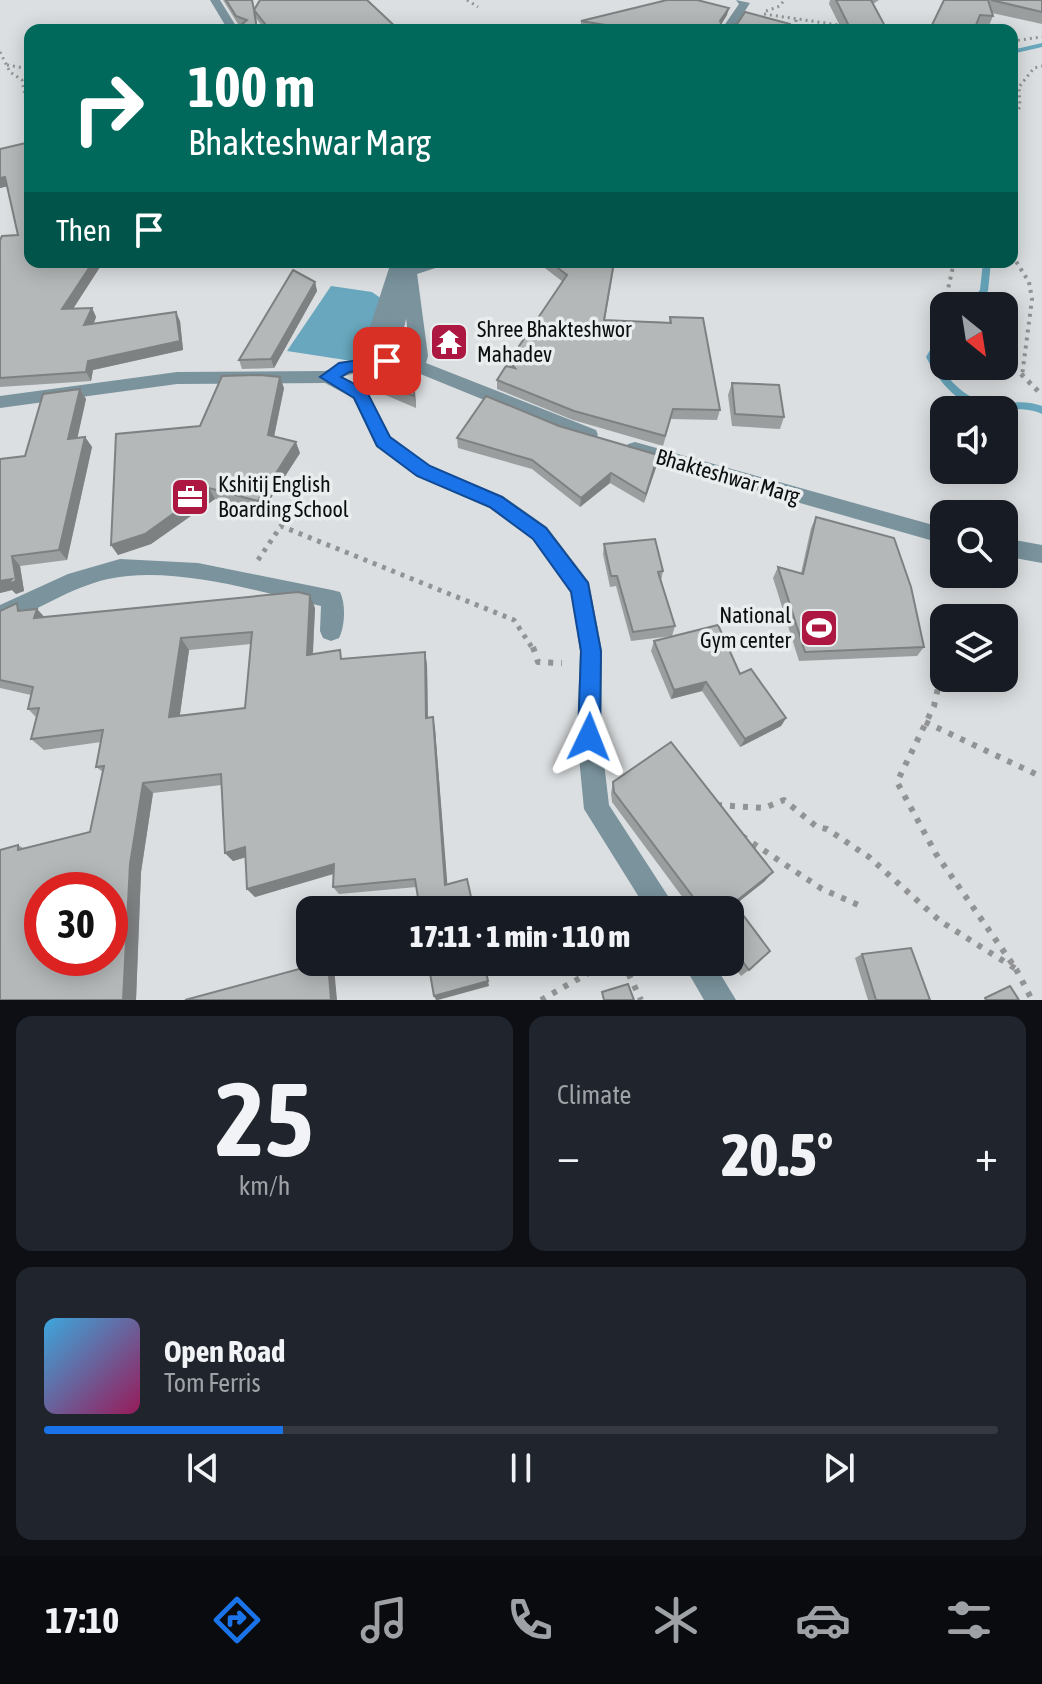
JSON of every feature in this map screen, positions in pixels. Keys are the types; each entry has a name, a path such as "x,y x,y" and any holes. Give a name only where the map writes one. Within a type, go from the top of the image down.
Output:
{"street":[{"path":"215,0 230,24"},
{"path":"732,24 745,3 741,0"},
{"path":"328,377 345,367 377,361 404,268"},
{"path":"404,268 419,356 416,366"},
{"name":"Bhakteshwar Marg","path":"377,361 416,366 566,428 930,533"},
{"path":"0,402 177,378 328,377 360,394 383,441 413,464 496,502 540,533 581,589 591,664 589,737 597,809 654,896"},
{"path":"1018,550 1042,554"},
{"path":"0,615 48,593 118,568 186,572 245,580 332,599 331,631"},
{"path":"705,976 721,1000"}],"path":[{"path":"467,0 478,7"},
{"path":"753,11 832,24"},
{"path":"796,20 796,24"},
{"path":"1018,40 1042,37"},
{"path":"0,52 10,72 22,80 24,90"},
{"path":"7,64 24,68"},
{"path":"1018,110 1019,87 1034,68 1042,66"},
{"path":"1018,265 1029,282 1032,299 1021,375 1042,395"},
{"path":"947,292 953,268"},
{"path":"245,580 281,526 514,620 530,639 538,662 591,664"},
{"path":"937,692 934,706 897,782 936,854 1016,969 1032,1000"},
{"path":"925,722 1042,777"},
{"path":"719,814 714,804 764,808 784,800 817,827 827,829 869,857 940,921 1016,969"},
{"path":"739,834 822,889 863,907"},
{"path":"541,1000 583,976"},
{"path":"630,976 641,1000"}],"water":[{"path":"331,286 372,292 385,301 360,357 352,361 287,351"}],"building":[{"path":"226,0 252,0 256,24 242,24 247,20 236,16"},
{"path":"260,0 367,0 393,24 265,24 254,10"},
{"path":"667,0 697,0 729,8 721,24 600,24 581,21"},
{"path":"836,0 871,0 884,24 848,24"},
{"path":"944,0 988,0 993,16 980,15 976,24 932,24"},
{"path":"991,0 1042,0 1042,12"},
{"path":"745,12 790,24 737,24"},
{"path":"24,143 24,268 89,268 62,309 92,308 84,325 176,312 180,341 88,361 86,372 0,378 0,240 2,236 18,235 5,177 0,178 0,149"},
{"path":"558,268 613,268 604,320 671,323 670,317 703,318 720,410 673,409 665,436 574,411 497,380 506,366 515,368 509,361 567,275"},
{"path":"293,270 315,282 271,359 239,360"},
{"path":"392,361 413,364 414,396 374,380"},
{"path":"222,376 280,377 268,435 296,442 258,501 209,488 145,534 111,545 116,434 200,426"},
{"path":"732,383 779,385 784,417 735,414"},
{"path":"80,389 68,439 85,437 59,550 12,556 16,581 7,585 12,579 0,581 0,459 25,456 43,394"},
{"path":"486,396 559,426 658,455 646,494 611,473 581,498 532,460 457,438"},
{"path":"816,517 894,538 911,587 924,647 805,652 778,567 803,574"},
{"path":"655,539 663,571 658,572 675,626 633,632 617,576 611,576 604,544"},
{"path":"298,592 310,595 307,655 340,650 341,659 425,652 426,718 433,717 445,885 467,879 471,896 418,896 415,879 333,887 334,864 247,889 245,847 225,853 221,774 143,783 130,864 128,903 128,872 24,872 24,976 124,976 123,1000 0,1000 0,850 18,845 18,850 90,832 104,766 96,767 103,730 31,739 39,708 28,709 33,687 0,680 0,611 17,603 18,611 37,609 34,618","holes":["252,632 245,708 169,717 181,638"]},
{"path":"718,625 740,674 751,669 786,718 745,739 706,682 674,690 654,641"},
{"path":"671,742 773,872 743,896 692,896 614,792 613,782"},
{"path":"744,916 770,951 749,970 744,963"},
{"path":"911,948 930,1000 876,1000 862,954"},
{"path":"296,970 296,976 329,976 331,1000 185,1000"},
{"path":"430,976 487,976 488,981 434,996"},
{"path":"628,984 634,1000 604,1000 602,992"},
{"path":"1010,986 1019,1000 986,1000 985,998"}],"waterway":[{"path":"1018,51 1042,45"},
{"path":"983,292 986,268"},
{"path":"945,380 977,404 999,407 1026,405 1042,410"}],"place":[{"name":"Shree Bhakteshwor Mahadev","path":"449,342"},
{"name":"Kshitij English Boarding School","path":"190,497"},
{"name":"National Gym center","path":"819,628"}],"route":[{"path":"387,361 368,361 345,367 328,377 360,394 383,441 423,471 496,502 540,533 581,589 591,651 589,737"}]}
